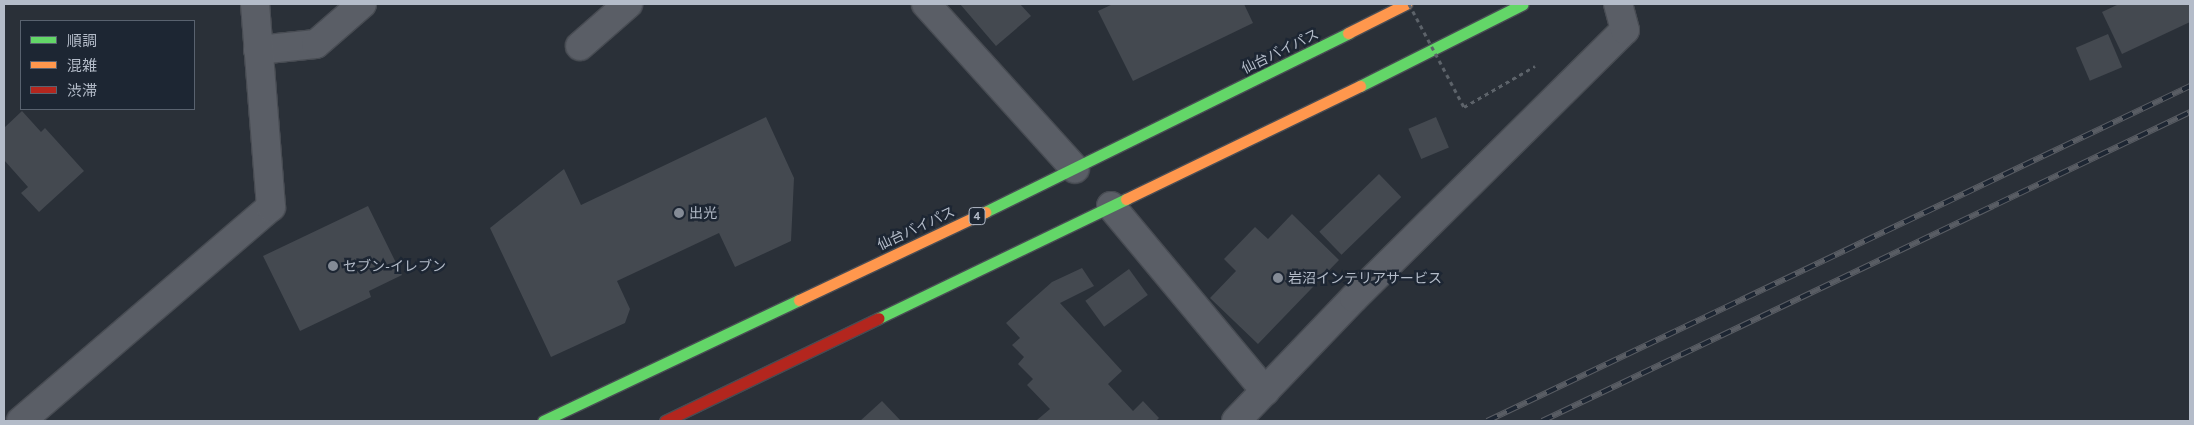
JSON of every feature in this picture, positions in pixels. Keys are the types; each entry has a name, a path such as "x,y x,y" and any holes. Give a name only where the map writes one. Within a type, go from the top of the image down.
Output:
{"highway":[{"name":"仙台バイパス","path":"544,421 1075,169 1369,13 1408,4"},
{"path":"665,421 1431,52 1523,4"}],"street":[{"path":"22,421 271,207 255,4"},
{"path":"258,50 316,44 362,4"},
{"path":"580,46 628,4"},
{"path":"926,4 1075,169"},
{"path":"1236,421 1625,30 1618,4"},
{"path":"1111,206 1265,391"}],"path":[{"path":"1408,4 1464,107"}],"building":[{"path":"960,4 1020,4 1031,16 996,46"},
{"path":"1113,4 1244,4 1253,23 1133,81 1098,11"},
{"path":"2119,4 2190,4 2190,22 2122,54 2102,12"},
{"path":"2108,34 2122,67 2090,81 2076,48"},
{"path":"22,111 41,132 45,128 84,171 39,212 21,193 28,187 4,160 4,128"},
{"path":"766,117 794,178 791,241 735,267 719,233 617,281 630,309 625,323 551,357 490,228 564,169 581,205"},
{"path":"1436,117 1449,147 1421,159 1408,129"},
{"path":"1379,174 1401,197 1342,255 1319,232"},
{"name":"セブン-イレブン","path":"368,206 402,275 369,291 371,297 300,331 263,256"},
{"path":"1292,214 1339,260 1258,344 1210,298 1236,271 1224,259 1255,227 1268,239"},
{"path":"1082,268 1094,286 1060,303 1122,371 1108,384 1133,411 1143,401 1159,418 1156,421 1037,420 1050,409 1027,385 1033,379 1018,364 1024,357 1012,345 1020,338 1006,323 1052,282"},
{"path":"1129,269 1148,295 1104,327 1085,301"},
{"path":"882,401 901,421 860,421"}],"railway":[{"path":"1487,421 2190,86"},
{"path":"1542,421 2190,112"}],"traffic: fast":[{"path":"1360,86 1523,4"},
{"path":"985,212 1348,33"},
{"path":"879,318 1126,199"},
{"path":"543,421 799,300"}],"traffic: slow":[{"path":"1348,33 1406,4"},
{"path":"1126,199 1360,86"},
{"path":"799,300 985,212"}],"traffic: jam":[{"path":"665,421 879,318"}],"place":[{"name":"出光","path":"679,213"},
{"name":"セブン-イレブン","path":"333,266"},
{"name":"岩沼インテリアサービス","path":"1278,278"}]}
